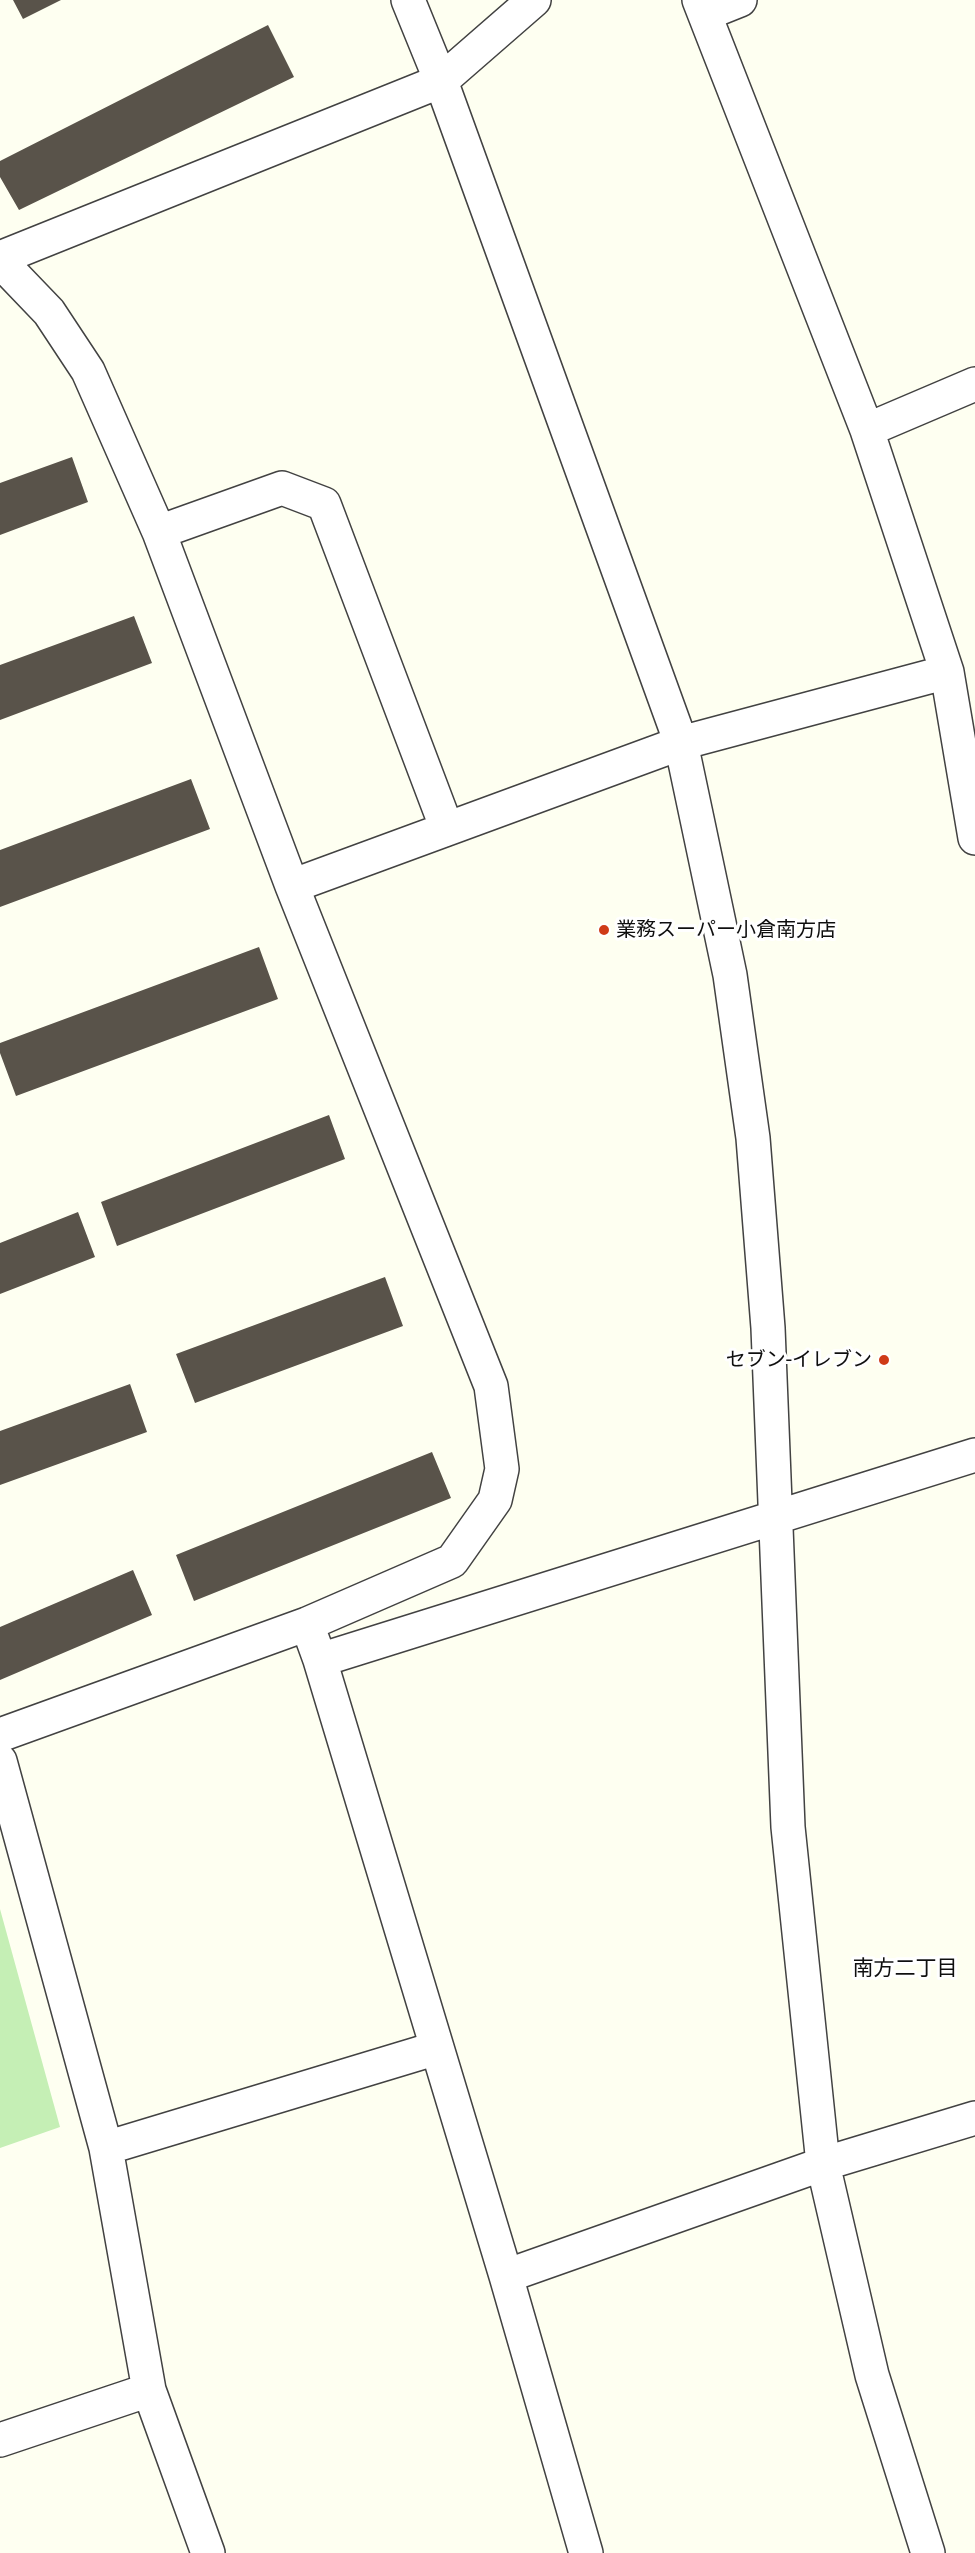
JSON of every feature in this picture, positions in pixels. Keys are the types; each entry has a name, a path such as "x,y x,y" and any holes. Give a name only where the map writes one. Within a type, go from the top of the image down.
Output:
{"street":[{"path":"408,0 441,81 681,743 730,975 753,1138 768,1328 788,1827 823,2164 872,2375 928,2553"},
{"path":"0,1735 307,1624 452,1561 495,1500 502,1469 491,1386 292,886 159,532 88,371 49,312 0,260 441,81 534,0"},
{"path":"740,0 702,7 867,430 947,672 975,838"},
{"path":"867,430 975,384"},
{"path":"159,532 282,488 324,504 447,829"},
{"path":"292,886 681,743 947,672"},
{"path":"320,1660 975,1455"},
{"path":"307,1624 320,1660 506,2276 586,2553"},
{"path":"0,1761 106,2148 149,2390 208,2553"},
{"path":"106,2148 437,2048"},
{"path":"506,2276 823,2164 975,2118"},
{"path":"0,2440 149,2390"}],"green space":[{"path":"0,1909 60,2127 0,2148"}],"building":[{"path":"13,0 61,0 23,19"},
{"path":"268,25 294,77 19,210 0,177 0,161"},
{"path":"72,457 88,502 0,535 0,483"},
{"path":"134,616 152,663 0,720 0,665"},
{"path":"191,779 210,829 0,907 0,850"},
{"path":"259,947 278,999 16,1096 0,1053 0,1043"},
{"path":"329,1115 345,1159 117,1246 101,1202"},
{"path":"78,1212 95,1257 0,1294 0,1243"},
{"path":"385,1277 403,1326 195,1403 176,1354"},
{"path":"130,1384 147,1432 0,1485 0,1431"},
{"path":"432,1452 451,1498 194,1601 176,1555"},
{"path":"133,1570 152,1615 0,1680 0,1627"}],"place":[{"name":"業務スーパー小倉南方店","path":"604,930"},
{"name":"セブン-イレブン","path":"884,1360"}],"district":[{"name":"南方二丁目","path":"905,1969"}]}
